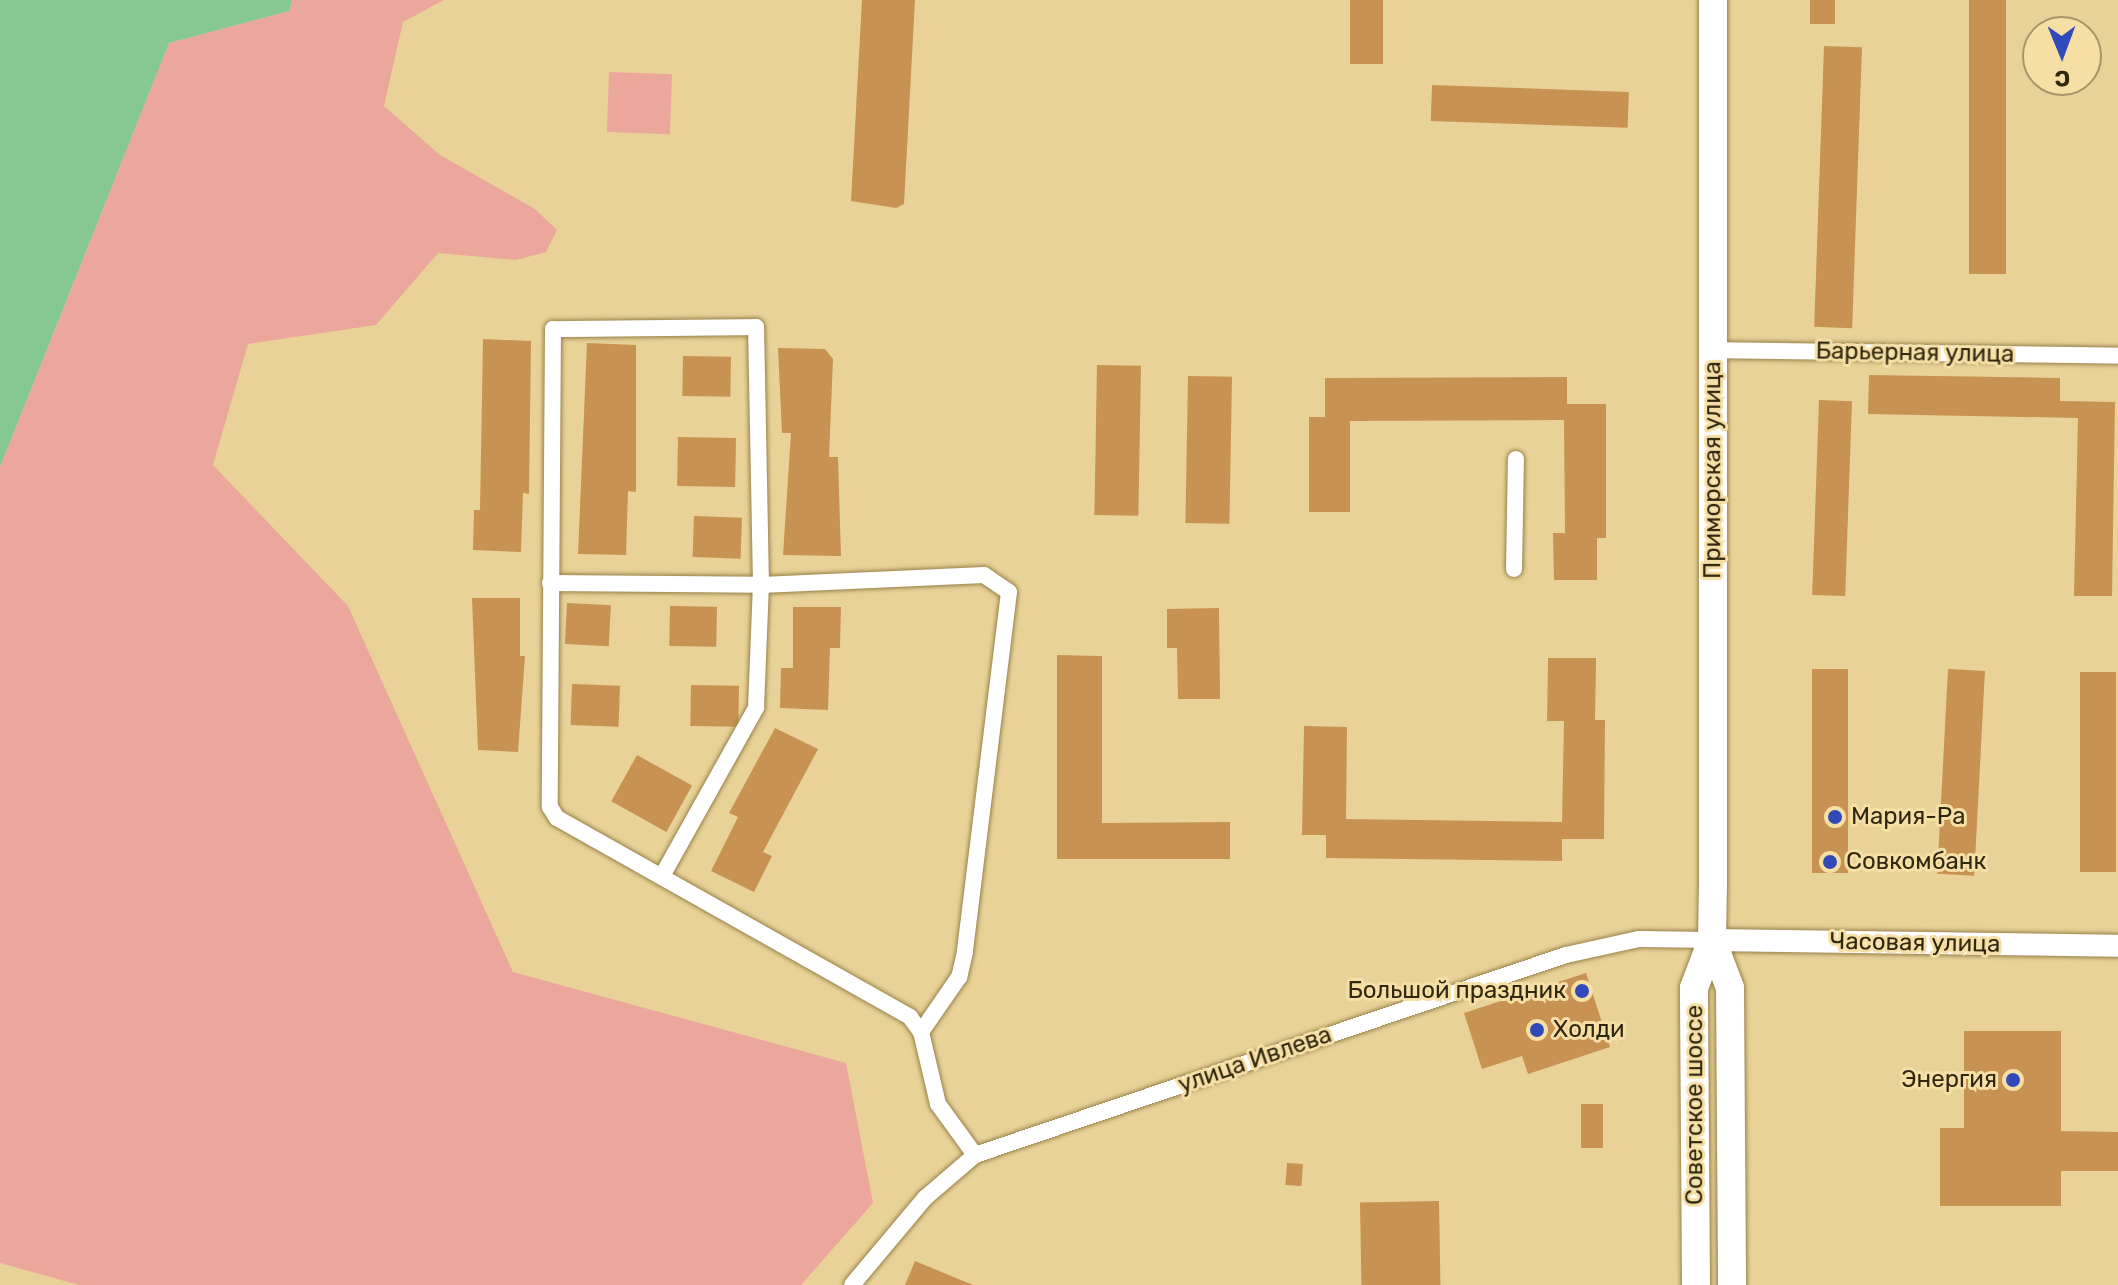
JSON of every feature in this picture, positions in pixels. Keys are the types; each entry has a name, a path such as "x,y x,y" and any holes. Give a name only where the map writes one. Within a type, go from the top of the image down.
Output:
{"highway":[{"name":"Приморская улица","path":"1712,940 1713,0"},
{"name":"Советское шоссе","path":"1696,1285 1694,988 1712,940"},
{"name":"Советское шоссе","path":"1712,940 1730,988 1732,1285"}],"main road":[{"name":"Часовая улица","path":"1712,940 2118,946"}],"street":[{"path":"662,876 756,708 761,585 756,327 553,329 550,807 557,818 910,1017 921,1032 938,1104 975,1155"},
{"name":"Барьерная улица","path":"1713,350 2118,356"},
{"path":"1514,569 1516,459"},
{"path":"550,583 761,585 984,575 1009,592 965,952 959,977 921,1032"},
{"name":"улица Ивлева","path":"852,1285 925,1198 975,1155 1566,955 1639,939 1712,940"}],"shaded area":[{"path":"0,0 292,0 289,11 169,43 0,467"},
{"path":"292,0 444,0 403,22 384,106 440,155 535,209 557,230 546,252 516,260 438,253 376,325 248,344 213,465 348,606 513,972 846,1063 873,1203 801,1285 79,1285 0,1263 0,467 169,43 289,11"},
{"path":"609,72 672,74 670,134 607,132"}],"building":[{"path":"862,0 915,0 904,204 896,208 851,201"},
{"path":"1350,0 1383,0 1383,64 1350,64"},
{"path":"1810,0 1835,0 1835,24 1810,24"},
{"path":"1969,0 2006,0 2006,274 1969,274"},
{"path":"1824,46 1862,47 1852,328 1814,327"},
{"path":"1432,85 1629,92 1628,128 1431,121"},
{"path":"483,339 531,341 529,494 523,493 521,552 473,550 474,510 480,510"},
{"path":"587,343 636,345 636,492 628,491 626,555 578,554"},
{"path":"778,348 825,349 833,359 829,457 838,457 841,556 783,555 791,433 782,433"},
{"path":"683,356 731,357 730,397 682,396"},
{"path":"1097,365 1141,366 1138,516 1094,515"},
{"path":"1869,375 2060,378 2060,401 2115,402 2112,596 2074,596 2078,418 1868,414"},
{"path":"1188,376 1232,377 1229,524 1185,523"},
{"path":"1567,377 1567,404 1606,404 1606,538 1597,538 1597,580 1554,580 1553,533 1565,533 1564,420 1350,421 1350,512 1309,512 1309,417 1325,417 1325,378"},
{"path":"1819,400 1852,401 1845,596 1812,595"},
{"path":"678,437 736,438 735,487 677,486"},
{"path":"694,516 742,518 741,559 693,557"},
{"path":"472,598 520,598 520,656 525,656 518,752 478,750"},
{"path":"567,603 611,605 609,646 565,644"},
{"path":"670,606 717,607 716,647 669,646"},
{"path":"793,607 841,607 840,648 830,648 828,710 780,708 781,668 793,668"},
{"path":"1219,608 1220,699 1178,699 1177,648 1167,648 1167,609"},
{"path":"1057,655 1102,656 1102,823 1230,822 1230,859 1057,859"},
{"path":"1548,658 1596,658 1595,720 1605,720 1604,839 1562,839 1562,861 1326,858 1326,835 1302,835 1304,726 1347,727 1346,819 1562,822 1564,721 1547,721"},
{"path":"1812,669 1848,669 1848,873 1812,873"},
{"path":"1948,669 1985,671 1974,876 1937,874"},
{"path":"2080,672 2116,672 2116,872 2080,872"},
{"path":"572,684 620,686 619,727 571,725"},
{"path":"691,685 739,686 738,727 690,726"},
{"path":"775,728 818,749 763,852 772,856 754,892 711,871 738,817 729,813"},
{"path":"637,755 692,786 666,832 611,801"},
{"name":"Холди","path":"1586,973 1610,1047 1528,1074 1522,1056 1482,1069 1464,1013"},
{"name":"Энергия","path":"1964,1031 2061,1031 2061,1131 2118,1132 2118,1171 2061,1171 2061,1206 1940,1206 1940,1128 1964,1128"},
{"path":"1581,1104 1603,1104 1603,1148 1581,1148"},
{"path":"1287,1163 1303,1164 1301,1186 1285,1185"},
{"path":"1439,1201 1440,1285 1361,1285 1360,1202"},
{"path":"915,1261 973,1285 905,1285"}],"place":[{"name":"Мария-Ра","path":"1835,817"},
{"name":"Совкомбанк","path":"1830,862"},
{"name":"Большой праздник","path":"1582,991"},
{"name":"Холди","path":"1537,1030"},
{"name":"Энергия","path":"2013,1080"}]}
